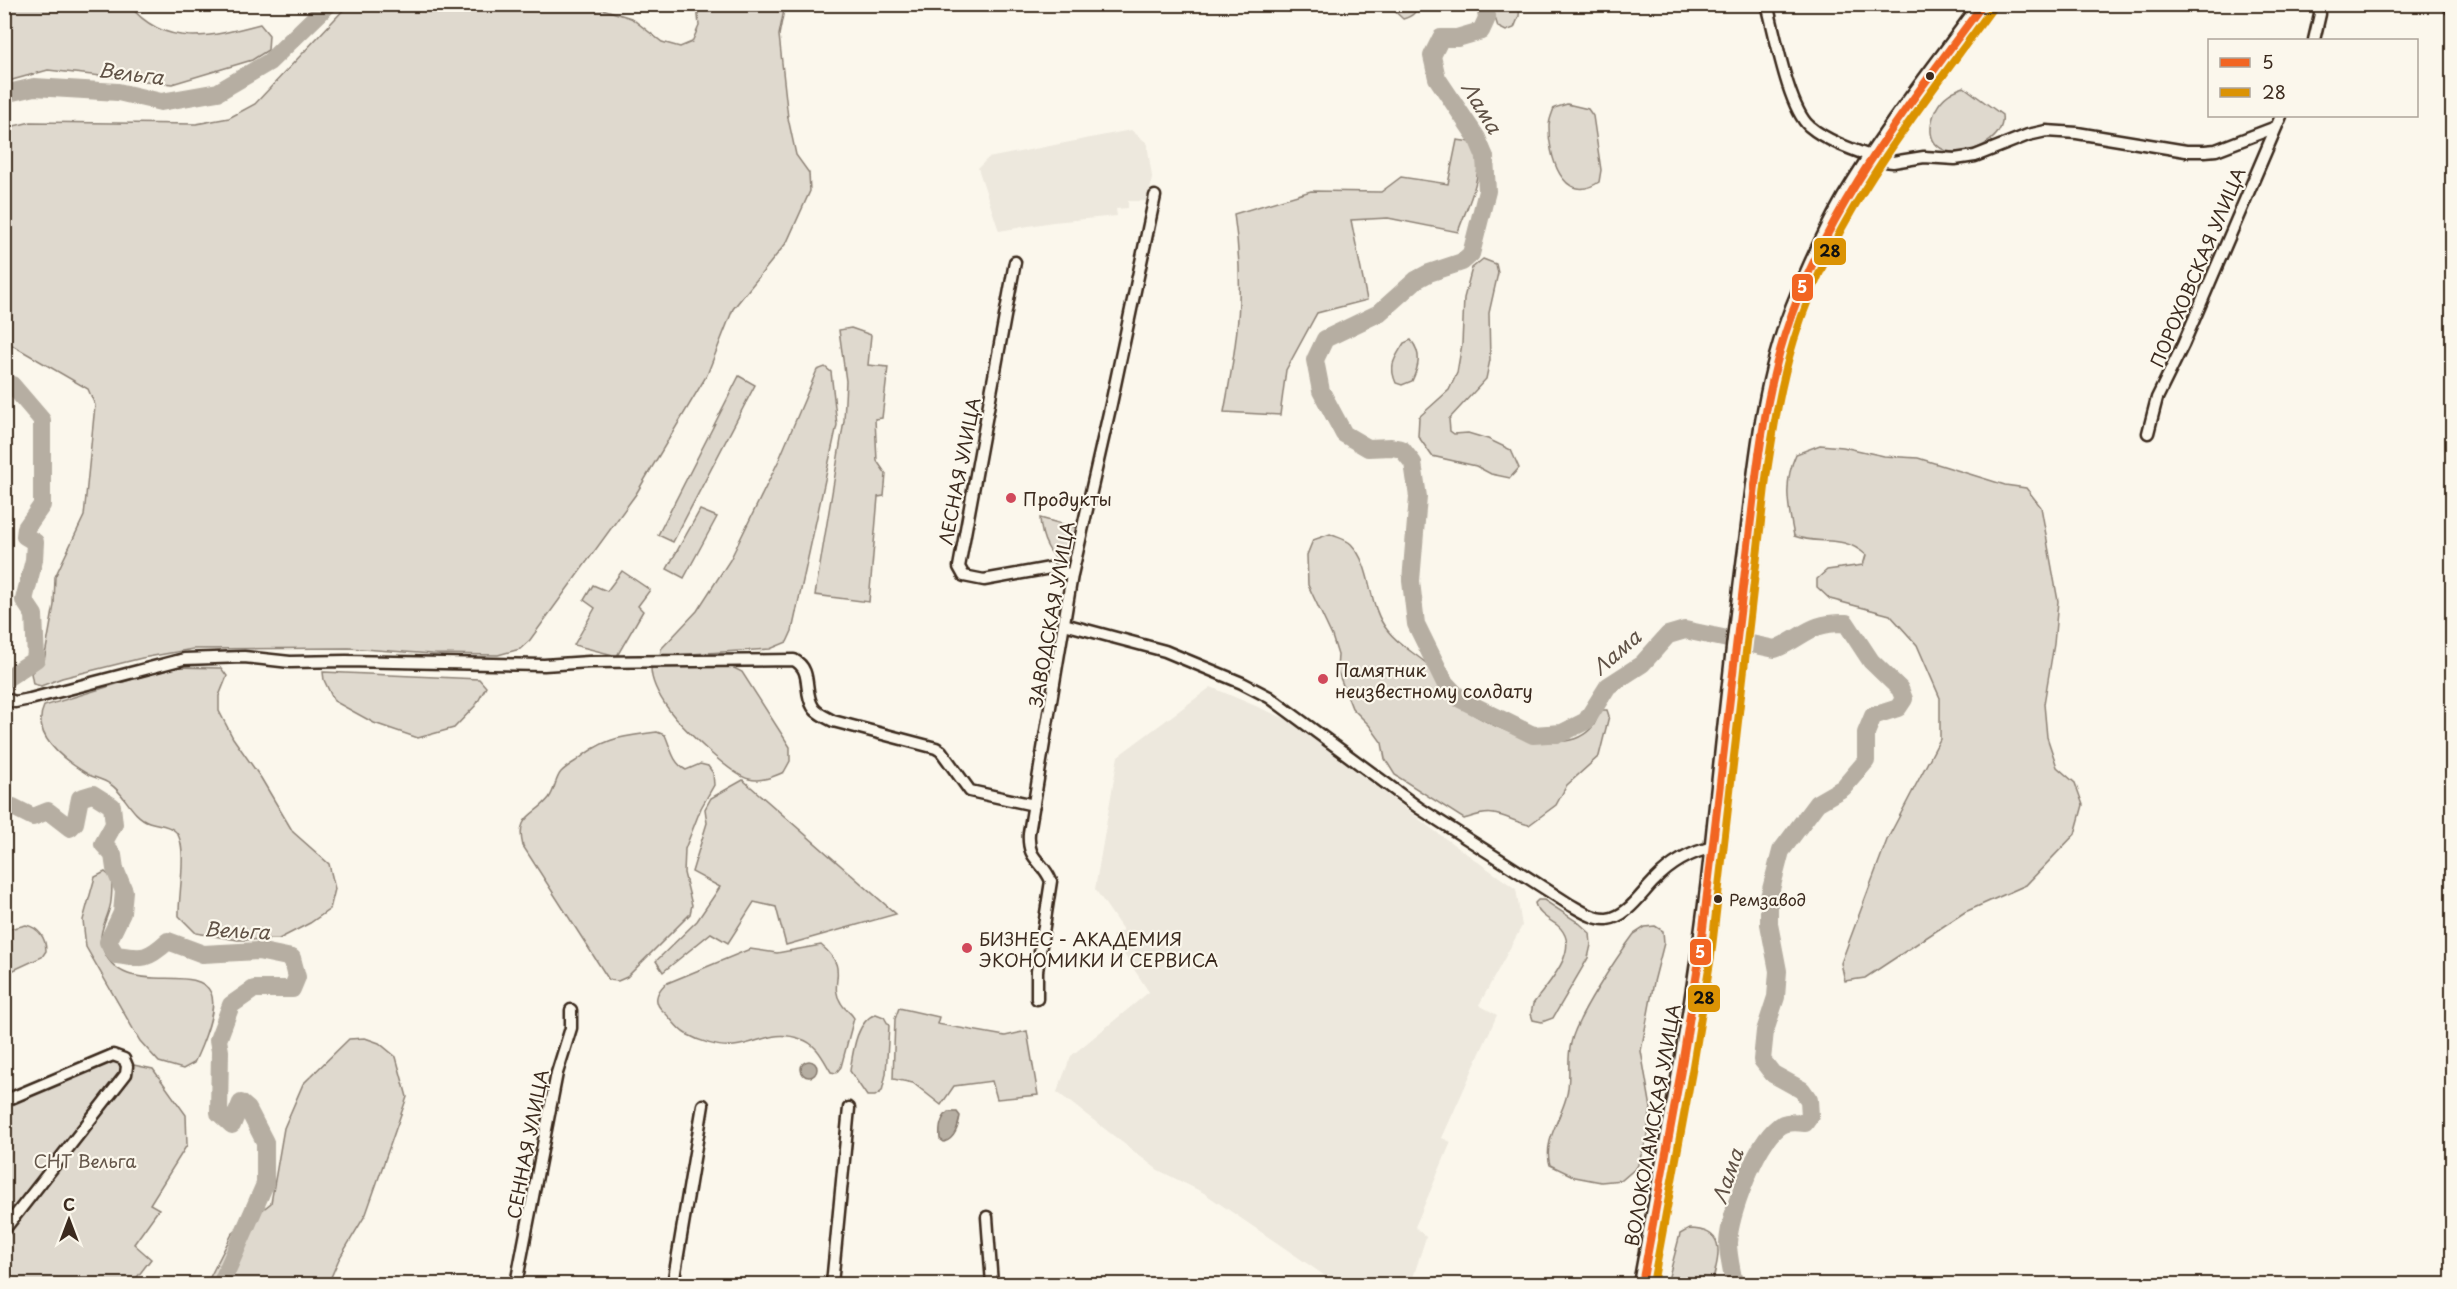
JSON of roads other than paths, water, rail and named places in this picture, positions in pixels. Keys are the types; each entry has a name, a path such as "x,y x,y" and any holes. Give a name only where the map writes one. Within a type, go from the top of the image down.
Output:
{"main road":[{"name":"ВОЛОКОЛАМСКАЯ УЛИЦА","path":"1642,1284 1696,993 1743,577 1767,409 1782,347 1793,310 1830,226 1872,156 1983,4"}],"street":[{"path":"1767,4 1791,93 1800,115 1809,126 1827,137 1872,156 1893,162 1924,158 1965,157 2046,131 2077,133 2186,151 2216,150 2276,127"},
{"path":"2314,39 2320,14 2319,4"},
{"path":"2447,4 2452,10"},
{"name":"ПОРОХОВСКАЯ УЛИЦА","path":"2148,433 2157,398 2183,345 2281,117"},
{"name":"ЗАВОДСКАЯ УЛИЦА","path":"1037,999 1037,971 1051,881 1048,873 1030,853 1028,844 1072,575 1155,196"},
{"name":"ЛЕСНАЯ УЛИЦА","path":"1015,262 959,567 964,576 977,579 1050,568 1072,575"},
{"path":"1064,624 1165,651 1242,683 1269,697 1419,808 1593,917 1607,919 1618,916 1655,879 1682,859 1700,850 1714,847"},
{"path":"4,698 15,702 30,699 184,659 244,657 290,662 544,665 779,658 794,660 801,664 805,672 810,699 818,713 833,721 936,748 941,751 970,791 1034,805"},
{"name":"СЕННАЯ УЛИЦА","path":"516,1284 557,1073 571,1028 571,1010"},
{"path":"4,1101 113,1055 124,1059 127,1066 126,1074 4,1230"},
{"path":"672,1284 703,1105"},
{"path":"832,1284 849,1108"},
{"path":"987,1217 992,1284"}],"waterway":[{"name":"Вельга","path":"4,94 34,87 118,92 161,102 218,92 269,62 329,4"},
{"name":"Лама","path":"1485,4 1487,18 1481,31 1457,38 1441,38 1432,56 1437,78 1477,138 1485,157 1487,191 1471,254 1462,262 1416,280 1379,313 1325,339 1315,360 1321,391 1344,434 1368,448 1402,449 1413,463 1418,497 1411,581 1416,624 1445,683 1460,699 1533,735 1562,733 1586,721 1608,686 1642,664 1668,635 1685,630 1775,649 1815,628 1834,623 1846,623 1871,661 1900,689 1904,699 1898,708 1873,716 1866,733 1866,761 1843,788 1817,803 1781,851 1769,897 1769,924 1778,971 1776,997 1765,1031 1762,1060 1773,1074 1802,1090 1809,1100 1810,1116 1805,1123 1787,1123 1778,1127 1761,1149 1745,1181 1733,1215 1728,1243 1734,1284"},
{"name":"Вельга","path":"4,383 12,385 42,420 42,505 26,528 25,536 35,542 34,560 24,600 34,615 36,659 4,680"},
{"name":"Вельга","path":"4,805 33,817 48,811 70,828 75,823 80,798 93,794 112,806 114,824 103,844 113,855 115,869 124,891 122,913 108,942 116,955 144,957 155,952 168,941 203,954 258,951 292,958 297,977 292,989 254,989 231,1005 218,1040 220,1051 219,1113 232,1125 241,1103 248,1109 265,1142 265,1184 221,1284"}],"place":[{"name":"Продукты","path":"1011,498"},
{"name":"Памятник неизвестному солдату","path":"1323,679"},
{"name":"Ремзавод","path":"1718,899"},
{"name":"БИЗНЕС - АКАДЕМИЯ ЭКОНОМИКИ И СЕРВИСА","path":"967,948"}],"park label":[{"name":"СНТ Вельга","path":"85,1160"}]}
